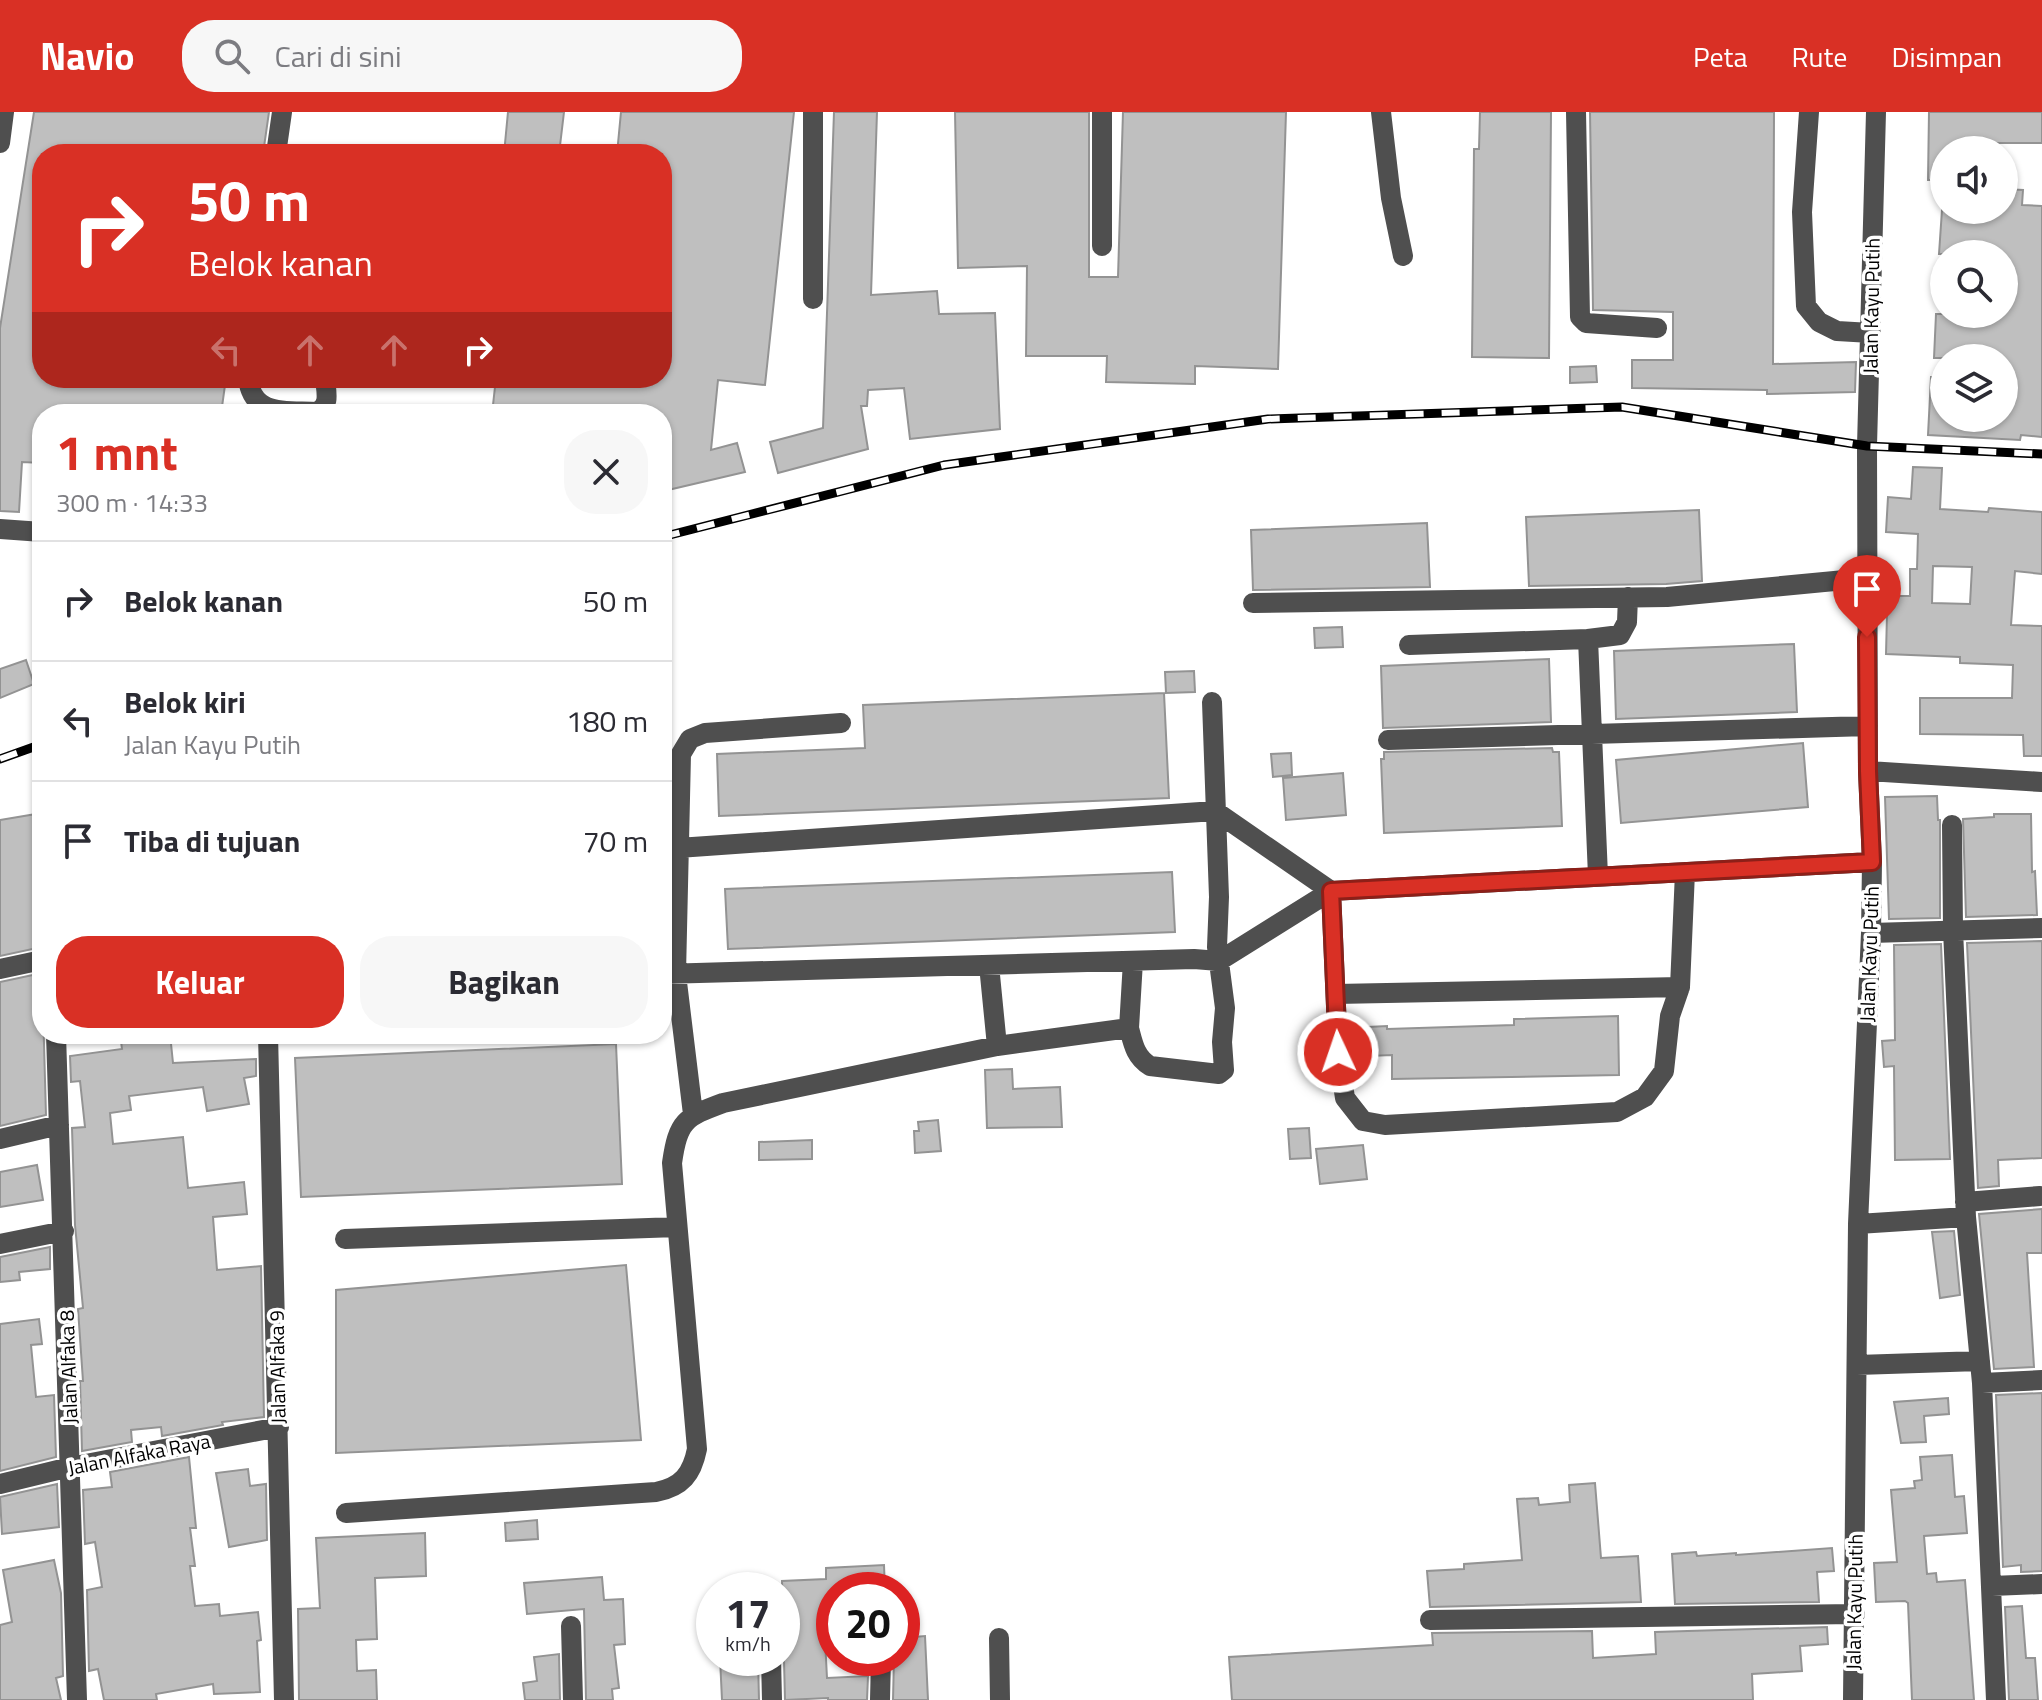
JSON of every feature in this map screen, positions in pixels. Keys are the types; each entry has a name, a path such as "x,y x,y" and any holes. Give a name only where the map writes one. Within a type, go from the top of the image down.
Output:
{"street":[{"path":"0,143 4,112"},
{"path":"277,144 282,112"},
{"path":"813,112 813,299"},
{"path":"1102,112 1102,246"},
{"path":"1381,112 1391,198 1403,256"},
{"path":"1576,112 1580,317 1586,323 1657,328"},
{"path":"1809,112 1802,212 1806,306 1819,322 1837,331 1871,333"},
{"name":"Jalan Kayu Putih","path":"1853,1700 1858,1224 1871,933 1866,578 1876,112"},
{"path":"0,529 32,531"},
{"path":"1253,603 1667,597 1866,578"},
{"path":"1409,645 1588,639 1620,635 1627,622 1628,597"},
{"path":"1588,639 1598,876"},
{"path":"1133,961 1129,1028 1141,1061 1150,1066 1222,1073 1225,1008 1219,961 1212,702"},
{"path":"672,932 680,764 684,745 705,733 841,723"},
{"path":"1388,740 1868,726"},
{"path":"1868,771 2042,782"},
{"path":"678,848 1215,811 1331,891"},
{"path":"1952,825 1953,930 1966,1209 1982,1383 1996,1700"},
{"path":"672,974 1219,961 1331,891 1872,862"},
{"path":"1331,891 1338,1052 1345,1098 1363,1121 1385,1125 1617,1112 1645,1097 1664,1071 1670,1016 1680,987 1685,872"},
{"path":"1871,933 2042,928"},
{"path":"0,969 32,962"},
{"path":"989,965 997,1046"},
{"path":"1336,994 1680,987"},
{"path":"672,992 693,1114"},
{"path":"346,1513 656,1492 680,1484 694,1466 697,1449 672,1163 683,1124 693,1114 723,1103 997,1046 1129,1028"},
{"name":"Jalan Alfaka 8","path":"56,1044 77,1700"},
{"name":"Jalan Alfaka 9","path":"268,1044 284,1700"},
{"path":"0,1139 59,1125"},
{"path":"1858,1224 2040,1196"},
{"path":"345,1239 677,1227"},
{"path":"0,1244 64,1231"},
{"path":"1857,1365 1980,1361"},
{"path":"1982,1383 2042,1380"},
{"name":"Jalan Alfaka Raya","path":"0,1484 70,1467 279,1427"},
{"path":"1992,1586 2042,1584"},
{"path":"1430,1620 1855,1614"},
{"path":"571,1626 573,1700"},
{"path":"999,1638 1000,1700"},
{"path":"771,1676 772,1700"},
{"path":"880,1700 881,1676"}],"building":[{"path":"34,112 269,112 264,144 32,144 32,388 225,388 222,404 32,404 32,462 22,462 19,512 0,511 0,328"},
{"path":"508,112 564,112 560,144 505,144"},
{"path":"621,112 794,112 765,385 718,380 711,450 737,443 745,472 672,489 672,404 493,404 495,388 672,388 672,144 618,144"},
{"path":"834,112 877,112 871,295 937,291 939,314 995,313 1000,429 910,439 904,388 868,390 867,406 861,406 868,449 778,473 770,442 823,428"},
{"path":"955,112 1089,112 1089,277 1118,277 1123,112 1286,112 1278,369 1195,366 1195,384 1106,382 1107,356 1026,356 1027,266 958,268"},
{"path":"1480,112 1551,112 1549,358 1472,357 1474,149 1479,149"},
{"path":"1590,112 1774,112 1773,364 1856,362 1855,392 1767,394 1767,390 1632,388 1632,360 1673,360 1673,312 1593,310"},
{"path":"1929,112 2042,112 2042,143 2018,143 2018,136 1930,136 1928,180"},
{"path":"2018,190 2023,190 2022,205 2042,206 2042,437 2021,435 2020,440 1928,435 1930,396 1930,432 2018,432 2018,344 1935,344 1935,328 2018,328 2018,240 1940,240 1941,224 2018,224"},
{"path":"1596,366 1597,382 1570,383 1570,367"},
{"path":"1913,467 1942,468 1940,509 1988,512 1989,508 2042,512 2042,574 2015,571 2011,625 2042,626 2042,756 2024,756 2023,735 1920,734 1920,698 2012,698 2013,665 1960,663 1960,657 1886,654 1884,596 1910,596 1910,569 1917,569 1918,534 1886,532 1888,497 1911,499","holes":["1933,566 1972,567 1970,604 1932,603"]},
{"path":"1699,510 1702,581 1529,586 1526,517"},
{"path":"1427,523 1430,587 1253,590 1251,530"},
{"path":"1342,627 1343,647 1315,648 1314,628"},
{"path":"1794,644 1797,712 1616,719 1614,651"},
{"path":"1549,659 1551,722 1383,728 1381,666"},
{"path":"26,660 32,685 0,698 0,669"},
{"path":"1194,671 1195,692 1166,693 1165,672"},
{"path":"1164,693 1169,798 719,816 717,754 865,748 863,705"},
{"path":"1803,743 1808,807 1621,823 1616,760"},
{"path":"1552,748 1553,752 1559,752 1562,826 1384,833 1381,759 1384,759 1384,752"},
{"path":"1291,753 1292,775 1273,777 1271,754"},
{"path":"1343,773 1346,815 1286,820 1283,778"},
{"path":"1937,796 1940,820 1940,918 1889,919 1885,797"},
{"path":"1994,814 2031,814 2032,872 2035,871 2037,915 1966,917 1963,819 1994,817"},
{"path":"32,815 32,949 0,956 0,820"},
{"path":"1172,872 1175,932 728,949 725,889"},
{"path":"2042,941 2042,1158 1998,1160 1999,1186 1978,1188 1967,943"},
{"path":"1941,944 1950,1159 1895,1160 1894,1066 1884,1067 1882,1041 1895,1040 1894,945"},
{"path":"32,975 32,1044 44,1044 46,1115 0,1126 0,982"},
{"path":"1618,1016 1619,1075 1392,1079 1392,1055 1369,1056 1368,1027 1514,1025 1514,1019"},
{"path":"121,1044 171,1044 173,1063 256,1059 256,1076 244,1078 249,1104 207,1111 203,1087 129,1096 131,1110 110,1113 113,1144 183,1137 188,1188 244,1182 247,1214 213,1217 217,1270 261,1266 264,1417 222,1422 223,1425 162,1436 161,1427 131,1430 132,1442 82,1451 80,1381 83,1381 78,1309 83,1308 75,1225 72,1128 85,1127 80,1081 71,1082 70,1056 122,1049"},
{"path":"616,1044 622,1184 301,1197 295,1058"},
{"path":"1012,1069 1013,1089 1060,1087 1062,1127 987,1128 985,1070"},
{"path":"938,1120 941,1151 915,1153 914,1131 919,1131 918,1122"},
{"path":"1309,1128 1311,1158 1290,1159 1288,1129"},
{"path":"812,1140 812,1159 759,1160 759,1142"},
{"path":"1363,1145 1367,1179 1320,1184 1316,1149"},
{"path":"37,1165 43,1200 0,1207 0,1172"},
{"path":"2042,1209 2042,1253 2027,1253 2034,1367 1994,1369 1979,1214"},
{"path":"1954,1231 1960,1295 1940,1298 1932,1232"},
{"path":"50,1247 50,1269 19,1272 20,1280 0,1282 0,1257"},
{"path":"626,1265 641,1440 336,1453 336,1290"},
{"path":"39,1319 42,1344 31,1345 36,1397 54,1395 56,1457 0,1471 0,1324"},
{"path":"2042,1393 2042,1571 2021,1572 2021,1565 2003,1567 1996,1395"},
{"path":"1948,1398 1949,1414 1924,1416 1926,1442 1901,1443 1894,1402"},
{"path":"1952,1455 1955,1497 1964,1496 1967,1533 1924,1536 1927,1574 1936,1573 1937,1582 1965,1580 1974,1700 1912,1700 1908,1603 1876,1602 1874,1563 1897,1562 1891,1490 1915,1488 1914,1481 1922,1480 1920,1457"},
{"path":"189,1457 196,1528 190,1528 195,1566 190,1566 195,1606 219,1604 220,1616 258,1612 260,1692 214,1694 213,1684 156,1694 157,1700 104,1700 98,1669 89,1671 87,1590 102,1587 95,1542 85,1544 83,1490 112,1487 110,1472"},
{"path":"248,1469 250,1486 266,1484 267,1540 229,1547 216,1473"},
{"path":"1595,1483 1601,1558 1638,1556 1641,1602 1430,1607 1427,1571 1464,1569 1464,1564 1522,1560 1517,1499 1538,1498 1539,1505 1570,1502 1569,1485"},
{"path":"57,1484 59,1527 2,1534 0,1497"},
{"path":"537,1520 538,1539 506,1541 505,1523"},
{"path":"425,1533 426,1576 375,1578 377,1639 356,1640 357,1671 376,1670 377,1700 299,1700 298,1609 320,1608 316,1538"},
{"path":"1832,1548 1834,1571 1817,1572 1819,1602 1675,1604 1672,1554 1736,1555"},
{"path":"54,1560 61,1593 63,1676 56,1678 61,1700 0,1700 0,1625 12,1622 3,1570"},
{"path":"884,1565 884,1572 826,1572 826,1568"},
{"path":"602,1577 604,1600 623,1599 625,1644 614,1645 619,1688 612,1689 613,1700 586,1700 584,1609 527,1614 524,1583"},
{"path":"816,1579 816,1676 868,1676 867,1700 785,1700 784,1676 800,1676 800,1580"},
{"path":"2022,1606 2026,1658 2035,1658 2038,1700 2009,1700 2005,1607"},
{"path":"1827,1627 1828,1644 1800,1646 1802,1671 1752,1674 1753,1700 1232,1700 1229,1657 1433,1645 1432,1633 1592,1631 1593,1658 1656,1654 1655,1632"},
{"path":"920,1636 925,1636 928,1700 893,1700 894,1676 920,1676"},
{"path":"559,1654 560,1700 525,1700 523,1683 537,1681 534,1657"},
{"path":"721,1676 758,1676 759,1700 722,1700"}],"railway":[{"path":"672,534 944,465 1268,419 1622,407 1867,446 2042,454"},
{"path":"0,759 32,748"}],"route":[{"path":"1338,1052 1331,891 1872,862 1867,637"}]}
